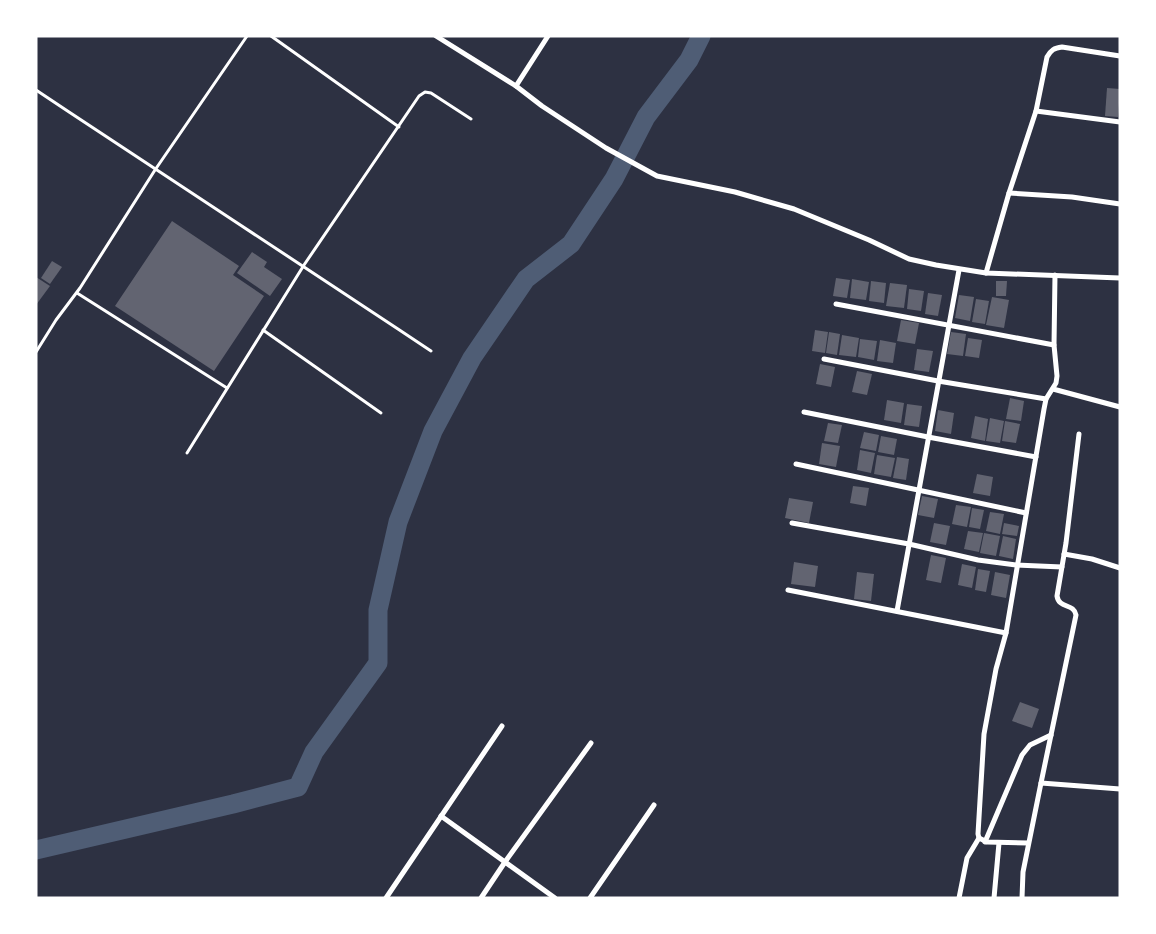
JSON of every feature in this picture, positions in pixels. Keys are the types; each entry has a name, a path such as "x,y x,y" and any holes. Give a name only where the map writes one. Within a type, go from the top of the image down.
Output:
{"street":[{"path":"436,36 516,86 542,106 606,148 657,176 735,192 794,209 909,258 959,270 986,273 1120,278"},
{"path":"516,86 548,36"},
{"path":"986,273 1009,193 1036,111 1047,57 1050,51 1062,47 1120,56"},
{"path":"1036,111 1120,122"},
{"path":"1009,193 1072,197 1120,204"},
{"path":"897,611 959,270"},
{"path":"1028,843 986,842 978,834 983,743 996,669 1006,633 1016,565 1046,399 1056,383 1057,376 1054,345 1055,275"},
{"path":"836,304 1054,345"},
{"path":"824,360 1046,399"},
{"path":"1053,389 1120,407"},
{"path":"804,412 928,438 1036,457"},
{"path":"1022,898 1023,872 1028,843 1076,615 1072,608 1058,601 1057,596 1074,484 1079,434"},
{"path":"796,464 1026,513"},
{"path":"792,523 909,544 967,558 1016,565 1062,567"},
{"path":"1064,554 1092,559 1120,568"},
{"path":"788,590 1006,633"},
{"path":"386,898 502,726"},
{"path":"986,842 1022,755 1030,745 1051,735"},
{"path":"481,898 591,743"},
{"path":"1041,784 1120,789"},
{"path":"590,898 654,805"},
{"path":"441,816 556,898"},
{"path":"959,898 967,858 980,838"},
{"path":"994,898 999,843"}],"lane":[{"path":"36,352 155,170 246,36"},
{"path":"271,36 399,127"},
{"path":"36,90 155,170 304,265 431,351"},
{"path":"187,453 304,265 419,96 425,92 431,92 471,119"},
{"path":"76,293 227,388"},
{"path":"263,330 381,413"}],"building":[{"path":"1107,88 1120,89 1118,117 1105,116"},
{"path":"172,221 239,266 233,275 264,296 214,371 115,306"},
{"path":"252,252 267,262 264,267 282,279 270,296 237,273"},
{"path":"52,261 62,267 50,284 41,278"},
{"path":"36,277 50,286 36,305"},
{"path":"836,278 850,280 847,298 833,296"},
{"path":"852,279 869,282 866,300 850,298"},
{"path":"871,281 886,283 884,303 869,301"},
{"path":"996,281 1007,281 1006,296 996,296"},
{"path":"890,283 907,285 904,308 886,306"},
{"path":"909,289 924,291 921,311 907,309"},
{"path":"928,293 942,295 938,316 925,314"},
{"path":"959,295 974,297 970,321 955,318"},
{"path":"992,297 1009,300 1004,328 986,325"},
{"path":"976,299 989,301 985,324 972,322"},
{"path":"901,320 919,323 915,344 897,341"},
{"path":"815,330 828,332 825,353 812,351"},
{"path":"829,332 840,334 837,355 826,353"},
{"path":"951,332 966,334 963,356 947,354"},
{"path":"842,335 859,338 856,357 839,355"},
{"path":"968,338 982,340 979,358 965,356"},
{"path":"860,339 877,341 874,360 858,357"},
{"path":"880,340 896,343 893,363 877,361"},
{"path":"917,349 933,351 929,372 914,370"},
{"path":"820,364 835,367 831,387 816,384"},
{"path":"857,371 872,374 867,395 852,392"},
{"path":"1010,398 1024,401 1021,421 1006,419"},
{"path":"887,400 904,403 901,423 884,420"},
{"path":"907,404 922,406 919,427 904,425"},
{"path":"938,410 954,413 951,434 935,431"},
{"path":"975,416 988,419 985,441 971,438"},
{"path":"990,418 1004,421 1000,443 986,441"},
{"path":"1005,421 1020,424 1016,443 1002,441"},
{"path":"828,423 842,425 838,443 824,441"},
{"path":"864,432 879,435 876,451 860,448"},
{"path":"881,436 897,439 894,455 878,452"},
{"path":"822,443 840,446 836,467 819,464"},
{"path":"860,450 875,453 871,473 857,470"},
{"path":"877,455 895,458 891,477 874,474"},
{"path":"897,457 909,459 906,480 893,478"},
{"path":"977,474 993,477 990,496 973,493"},
{"path":"853,486 869,488 866,506 850,503"},
{"path":"922,496 938,499 934,518 918,515"},
{"path":"789,498 813,502 809,523 785,518"},
{"path":"956,505 971,507 967,527 952,524"},
{"path":"972,508 984,510 980,529 969,527"},
{"path":"990,512 1004,514 1000,534 986,531"},
{"path":"934,523 950,526 946,545 930,542"},
{"path":"1004,523 1019,526 1017,536 1002,534"},
{"path":"968,531 983,533 979,552 964,549"},
{"path":"984,533 1000,536 996,556 980,553"},
{"path":"1003,536 1016,539 1013,559 999,556"},
{"path":"931,555 946,558 941,583 926,580"},
{"path":"794,562 818,566 815,587 791,584"},
{"path":"962,564 976,567 972,588 958,585"},
{"path":"978,569 990,571 986,592 975,590"},
{"path":"857,572 874,574 871,601 854,599"},
{"path":"995,572 1010,575 1006,598 991,595"},
{"path":"1020,702 1039,709 1032,728 1012,721"}],"waterway":[{"path":"36,850 298,787 314,752 378,663 378,610 398,522 433,431 472,358 526,279 571,244 614,179 646,117 689,60 701,36"}]}
